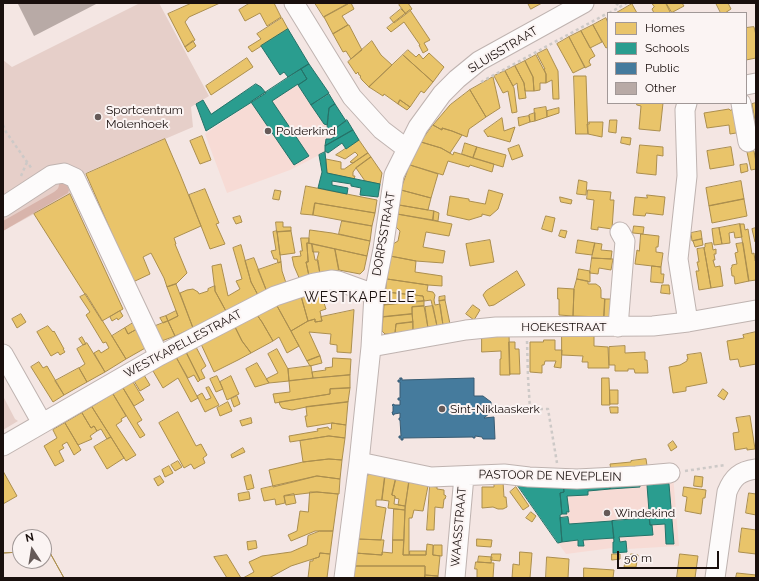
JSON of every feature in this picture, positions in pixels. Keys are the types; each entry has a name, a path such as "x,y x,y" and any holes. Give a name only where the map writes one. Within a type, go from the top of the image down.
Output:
{"street":[{"path":"294,3 352,97 382,130 407,149"},
{"name":"SLUISSTRAAT","path":"407,149 418,127 442,94 457,79 479,62 584,3"},
{"path":"687,104 685,110 687,176 678,259 688,322"},
{"path":"741,104 748,142"},
{"name":"DORPSSTRAAT","path":"344,578 359,462 371,347 374,294 383,249 394,175 407,149"},
{"path":"3,207 52,175 64,173 75,178 159,356"},
{"path":"618,327 625,241 620,232"},
{"name":"WESTKAPELLESTRAAT","path":"3,446 159,356 275,296 314,283 331,280 338,281 374,294"},
{"name":"HOEKESTRAAT","path":"371,347 466,330 496,327 653,326 688,322 756,310"},
{"path":"3,354 42,424"},
{"name":"PASTOOR DE NEVEPLEIN","path":"359,462 431,477 504,474 529,477 577,479 670,473"},
{"path":"715,578 727,492 730,484 748,471"},
{"name":"WAASSTRAAT","path":"454,578 464,476"}],"path":[{"path":"616,3 620,7"},
{"path":"610,12 628,3"},
{"path":"476,85 607,14"},
{"path":"3,125 6,132 41,182"},
{"path":"527,327 530,409 548,409 559,478"},
{"path":"670,473 729,464 736,470 748,471"}],"shaded area":[{"name":"Sportcentrum Molenhoek","path":"140,3 159,3 209,96 191,107 193,127 76,177 74,192 3,231 3,60 12,67"},
{"name":"Polderkind","path":"301,69 311,104 329,94 335,104 329,108 325,152 290,170 227,193 205,134"},
{"path":"65,180 69,190 68,193 3,231 3,221 54,192 58,188 59,183"},
{"path":"3,396 15,419 18,421 3,430"},
{"name":"Windekind","path":"673,475 679,546 627,549 627,552 613,553 612,548 566,554 516,483"}],"building: Homes":[{"path":"192,3 220,3 189,17 185,22 195,40 185,47 168,14"},
{"path":"250,3 274,3 281,17 267,26 260,13 245,21 239,10"},
{"path":"315,3 347,3 348,4 324,17"},
{"path":"351,3 354,9 342,16 348,25 333,34 324,17"},
{"path":"401,3 408,3 412,9 406,14 399,5"},
{"path":"528,3 542,3 531,9"},
{"path":"652,3 666,3 671,12 654,12 652,9 654,7"},
{"path":"666,3 682,3 684,6 673,12 670,12"},
{"path":"716,3 728,3 731,9 726,12 720,12"},
{"path":"632,4 636,12 618,12"},
{"path":"401,9 406,14 394,23 390,18"},
{"path":"410,10 430,40 424,43 428,50 423,53 420,45 404,22 391,32 387,28"},
{"path":"282,18 288,29 252,52 248,47 261,39 257,34"},
{"path":"606,18 607,48 606,48 593,25"},
{"path":"348,25 362,50 351,59 346,51 343,52 333,34"},
{"path":"593,25 602,42 590,48 581,31"},
{"path":"754,27 756,35 756,58 747,60 747,28"},
{"path":"581,31 595,56 590,59 589,62 591,65 585,68 569,37"},
{"path":"569,37 585,67 573,73 557,44"},
{"path":"193,41 196,46 188,52 185,47"},
{"path":"372,41 381,55 392,65 369,87 362,80 358,72 356,74 348,62"},
{"path":"547,49 558,71 559,99 553,99 552,80 546,83 545,69 537,54"},
{"path":"408,50 416,57 419,54 423,59 429,53 444,67 433,82 403,55"},
{"path":"403,55 433,82 424,93 421,91 410,107 400,100 398,104 384,94 383,96 369,87"},
{"path":"536,55 546,74 546,83 540,83 540,90 534,91 533,77 525,61"},
{"path":"247,58 253,67 211,95 206,86"},
{"path":"525,61 533,77 534,91 525,91 524,83 515,66"},
{"path":"515,66 524,83 526,98 519,99 517,83 513,86 505,71"},
{"path":"505,71 514,88 517,112 512,113 508,91 503,93 494,76"},
{"path":"574,76 586,76 588,134 576,134"},
{"path":"493,77 500,108 486,117 470,90"},
{"path":"470,90 486,117 469,129 467,137 442,128 442,130 433,125 450,105"},
{"path":"400,100 410,107 407,110 398,104"},
{"path":"756,103 756,126 752,104"},
{"path":"663,104 660,131 639,129 641,106 637,105"},
{"path":"546,107 547,117 535,121 534,109"},
{"path":"559,108 559,113 547,117 547,111"},
{"path":"738,108 742,132 730,134 729,125 707,128 704,113"},
{"path":"535,113 535,121 530,122 529,115"},
{"path":"529,116 530,122 519,126 518,118"},
{"path":"502,118 504,131 515,127 510,142 488,137 484,131"},
{"path":"610,120 617,120 616,133 609,132"},
{"path":"589,122 603,122 602,137 588,134 587,124 589,124"},
{"path":"433,125 442,130 442,128 462,135 450,153 441,148 421,142"},
{"path":"202,136 211,160 200,164 190,141"},
{"path":"622,137 631,138 630,145 621,143"},
{"path":"165,139 201,226 174,238 187,273 176,284 167,287 151,253 143,257 150,274 133,282 86,174"},
{"path":"359,140 368,153 353,163 350,162 358,155 355,152 345,159 336,155"},
{"path":"421,142 441,148 453,155 454,152 494,164 492,172 470,165 469,167 448,161 443,175 410,165"},
{"path":"465,143 477,147 473,158 462,154"},
{"path":"519,145 523,156 512,160 508,149"},
{"path":"640,145 663,147 663,156 657,155 656,175 637,173"},
{"path":"477,147 506,155 503,167 473,158"},
{"path":"731,147 734,165 710,169 707,151"},
{"path":"754,151 756,169 751,170 747,152"},
{"path":"368,153 371,157 356,168 353,172 353,176 355,176 354,179 327,173 326,159 341,162 341,169 344,169"},
{"path":"371,157 382,173 380,184 365,181 356,168"},
{"path":"747,164 748,171 741,173 740,165"},
{"path":"410,165 438,174 431,198 401,190"},
{"path":"579,180 587,182 586,195 577,194"},
{"path":"741,181 744,199 709,206 706,188"},
{"path":"306,186 377,200 375,213 315,203 313,215 301,214"},
{"path":"205,189 219,223 216,224 225,244 210,249 189,195"},
{"path":"275,190 281,191 279,200 273,199"},
{"path":"401,190 431,198 428,210 399,205"},
{"path":"489,190 503,194 498,209 490,216 482,214 482,216 469,220 447,215 450,196 469,199 469,201 485,204"},
{"path":"588,190 611,192 610,200 614,200 612,229 598,227 598,230 591,229 594,200 587,199"},
{"path":"70,194 123,309 102,321 34,214"},
{"path":"647,195 665,197 663,215 646,213 645,216 633,215 635,197 647,198"},
{"path":"560,197 572,200 571,204 561,202"},
{"path":"744,199 747,216 712,223 709,206"},
{"path":"315,203 375,213 372,226 313,215"},
{"path":"399,205 434,211 433,220 397,214"},
{"path":"434,211 439,213 438,221 433,220"},
{"path":"397,214 452,224 449,236 426,232 423,247 445,251 443,263 416,261 390,256 393,244 398,241 400,231 395,226"},
{"path":"240,216 242,222 236,224 233,218"},
{"path":"546,216 555,218 552,232 542,229"},
{"path":"342,221 372,226 370,241 339,234"},
{"path":"276,222 283,222 283,227 291,227 291,231 277,232"},
{"path":"740,224 744,224 745,230 748,229 752,254 754,253 755,261 756,260 756,280 749,281"},
{"path":"740,224 742,237 735,238 734,232 729,233 730,243 722,244 719,228"},
{"path":"634,226 644,227 643,234 633,233"},
{"path":"719,228 722,244 714,245 712,229"},
{"path":"756,228 756,242 755,242 752,229"},
{"path":"310,230 370,241 367,256 309,243"},
{"path":"561,230 567,231 565,238 559,236"},
{"path":"277,231 281,262 278,263 277,259 274,259 271,251 276,250 273,232"},
{"path":"291,231 295,253 280,255 277,232"},
{"path":"701,231 702,239 692,241 691,233"},
{"path":"641,234 659,236 656,252 663,253 661,267 635,264 637,250 639,251"},
{"path":"301,238 309,238 309,243 307,243 308,262 306,262 309,276 300,280 292,257 301,256"},
{"path":"702,239 703,245 695,247 693,241"},
{"path":"490,240 494,262 470,266 466,244"},
{"path":"578,240 595,243 592,255 576,253"},
{"path":"307,243 312,244 315,260 318,260 320,274 309,276 306,262 308,262"},
{"path":"595,243 602,244 601,250 612,251 611,259 592,258"},
{"path":"712,243 713,250 716,249 716,254 714,254 715,260 713,260 715,267 720,266 723,286 711,288 704,248 705,244"},
{"path":"743,243 749,281 735,284 731,268 732,265 737,264 735,253 738,252 736,244"},
{"path":"312,244 335,249 339,270 320,274 317,259 319,252 313,252"},
{"path":"241,245 251,282 259,297 227,313 215,291 212,266 221,264 228,296 240,289 236,281 242,279 233,248"},
{"path":"704,248 711,288 699,290 696,271 699,271 697,249"},
{"path":"335,249 367,256 364,270 360,274 339,270"},
{"path":"390,256 416,261 415,272 442,276 442,286 387,279"},
{"path":"254,258 267,292 259,297 251,282 245,261"},
{"path":"592,258 613,259 611,270 599,268 598,274 590,273"},
{"path":"281,262 282,271 287,286 267,292 258,270"},
{"path":"652,266 661,267 661,274 664,274 663,283 651,282"},
{"path":"579,269 590,271 590,282 577,279"},
{"path":"517,271 525,285 494,305 489,306 483,295 486,291"},
{"path":"387,279 428,285 427,291 433,292 435,295 435,305 440,304 443,325 437,326 431,300 424,301 423,296 386,292"},
{"path":"577,279 588,281 588,284 596,284 600,287 601,298 605,299 604,317 573,316 574,289"},
{"path":"176,284 193,328 175,336 168,321 178,316 167,287"},
{"path":"662,285 669,285 670,294 661,293"},
{"path":"215,286 215,291 227,313 193,328 180,293 193,289 199,294 208,291 208,289"},
{"path":"558,288 574,289 573,316 559,315"},
{"path":"320,291 326,309 320,311 322,321 315,322 315,319 308,321 301,296"},
{"path":"386,292 423,296 424,301 384,305"},
{"path":"86,294 126,359 105,372 94,353 99,350 101,353 109,348 106,342 103,343 86,315 90,312 80,297"},
{"path":"301,296 308,321 291,331 276,304"},
{"path":"445,296 445,300 439,301 439,297"},
{"path":"605,299 616,299 614,318 604,317"},
{"path":"445,300 450,324 443,325 439,301"},
{"path":"424,301 424,306 412,307 412,314 383,317 384,305"},
{"path":"276,304 299,346 287,353 279,337 273,341 257,315"},
{"path":"473,305 480,310 474,320 466,314"},
{"path":"424,306 428,328 413,331 412,307"},
{"path":"433,306 437,326 428,328 425,307"},
{"path":"354,310 351,353 337,352 337,345 330,344 331,334 309,332 320,356 307,361 291,331 308,321 315,319 315,322 322,321 321,317"},
{"path":"120,311 123,316 118,320 117,318 112,321 110,317"},
{"path":"176,311 178,316 168,321 166,316"},
{"path":"21,314 26,322 17,328 12,319"},
{"path":"412,314 413,322 396,324 395,333 385,334 382,331 383,317"},
{"path":"257,315 273,341 251,353 242,341 235,327"},
{"path":"166,316 168,321 163,323 160,318"},
{"path":"168,321 175,336 159,342 153,327"},
{"path":"413,322 413,331 395,333 396,324"},
{"path":"133,323 137,329 128,334 125,328"},
{"path":"48,326 53,332 54,331 64,349 65,352 60,355 58,352 51,356 37,332"},
{"path":"235,327 242,341 251,353 214,372 201,344"},
{"path":"125,328 128,334 137,329 147,347 126,359 112,336"},
{"path":"756,332 756,364 740,367 738,359 730,360 727,341 744,338 743,335"},
{"path":"482,334 509,334 510,375 500,375 501,351 482,352"},
{"path":"562,335 594,336 594,346 608,347 609,368 588,368 588,362 582,362 583,356 562,355"},
{"path":"82,337 86,344 83,345 79,339"},
{"path":"544,340 555,340 555,350 562,350 561,368 554,367 556,361 545,361 544,365 542,365 542,373 530,372 530,342 543,342"},
{"path":"509,342 515,342 515,349 519,349 520,374 510,374"},
{"path":"87,343 105,372 87,382 79,368 85,364 77,349"},
{"path":"625,346 625,353 645,352 648,373 635,373 634,369 628,369 628,371 615,371 615,365 609,365 609,347"},
{"path":"196,347 206,366 201,370 205,378 200,380 186,352"},
{"path":"277,349 288,369 289,381 269,383 266,379 278,373 268,354"},
{"path":"186,352 200,380 198,382 194,375 188,378 176,357"},
{"path":"701,353 707,383 686,387 686,391 673,393 669,367 680,365 687,361 687,355"},
{"path":"320,356 322,363 310,366 307,361"},
{"path":"176,357 198,398 191,402 178,378 163,388 153,371"},
{"path":"333,358 351,359 350,375 313,378 312,372 326,370 325,368 332,367"},
{"path":"39,362 43,368 47,366 64,395 53,402 31,367"},
{"path":"257,363 269,383 255,387 246,369"},
{"path":"311,366 313,378 289,381 288,369"},
{"path":"79,368 87,382 64,395 55,381"},
{"path":"144,375 150,385 140,391 134,381"},
{"path":"350,375 350,388 330,389 330,394 275,403 273,394 290,392 289,381"},
{"path":"217,376 223,389 216,392 210,379"},
{"path":"231,376 239,394 227,400 220,382"},
{"path":"602,378 609,378 610,405 602,405"},
{"path":"133,382 144,400 134,406 123,388"},
{"path":"209,387 219,405 205,412 197,396 202,393 206,400 211,398 206,388"},
{"path":"123,388 142,420 137,423 145,435 140,438 113,394"},
{"path":"350,388 348,402 292,410 282,408 279,402 330,394 330,389"},
{"path":"723,389 728,393 724,400 718,396"},
{"path":"610,390 618,390 618,404 610,404"},
{"path":"113,394 126,416 116,425 136,455 126,461 92,407"},
{"path":"237,396 240,404 234,407 231,399"},
{"path":"228,402 232,411 220,416 217,408"},
{"path":"348,402 346,425 332,423 307,427 305,416 307,416 306,407"},
{"path":"92,407 111,437 107,439 101,429 97,431 94,426 91,428 82,413"},
{"path":"610,407 618,407 618,413 611,413"},
{"path":"178,412 196,446 201,444 207,455 203,458 205,463 194,469 191,464 184,468 159,423"},
{"path":"82,413 91,428 94,426 97,431 90,436 92,439 78,445 65,423"},
{"path":"750,416 755,449 747,450 747,448 735,450 733,433 739,432 736,418"},
{"path":"251,418 252,423 242,426 240,421"},
{"path":"65,423 81,450 74,455 67,442 62,445 64,448 59,451 64,461 55,466 44,446 57,438 53,430"},
{"path":"332,423 346,425 345,438 329,436 290,442 289,436 318,431 317,429 328,427 331,429"},
{"path":"329,436 345,438 342,460 329,459 303,462 300,441"},
{"path":"111,437 124,458 107,469 94,447"},
{"path":"673,441 677,447 671,451 668,445"},
{"path":"243,448 245,452 232,458 231,455"},
{"path":"329,459 342,460 340,479 317,476 273,487 269,470 303,462"},
{"path":"646,459 648,472 611,470 610,464"},
{"path":"178,461 182,467 175,471 171,465"},
{"path":"169,466 173,473 165,477 162,470"},
{"path":"3,471 17,496 3,504"},
{"path":"370,474 385,476 382,500 376,500 376,506 386,508 381,540 357,539 366,477"},
{"path":"251,475 254,488 247,490 244,477"},
{"path":"160,476 164,482 158,486 154,479"},
{"path":"317,476 340,479 339,494 317,492 284,496 285,503 276,505 275,499 264,501 261,489"},
{"path":"385,476 396,478 392,495 395,496 394,504 405,506 405,510 388,508 389,501 382,500"},
{"path":"695,476 703,477 702,487 694,486"},
{"path":"396,478 409,482 405,506 398,505 399,499 392,495"},
{"path":"409,482 428,486 423,511 414,510 412,518 409,518 409,555 403,555 405,510"},
{"path":"503,482 504,497 506,497 507,507 503,509 493,507 482,508 482,487 494,487 494,483"},
{"path":"430,486 444,490 444,495 446,496 444,499 443,508 435,507 434,530 427,530"},
{"path":"516,487 529,506 523,510 510,492"},
{"path":"684,487 706,490 705,498 703,498 701,514 685,511 687,497 683,496"},
{"path":"249,492 250,499 239,501 238,494"},
{"path":"310,492 338,494 333,531 315,531 291,541 288,535 297,531 300,511 308,512"},
{"path":"749,493 756,494 756,515 746,513"},
{"path":"294,494 296,503 286,505 284,496"},
{"path":"394,509 405,510 404,540 393,540"},
{"path":"531,512 536,516 532,522 526,518"},
{"path":"742,528 756,530 756,554 739,552"},
{"path":"320,531 333,531 330,554 320,553 319,557 291,566 269,578 243,578 254,572 249,562 262,556 291,552 307,545 308,536"},
{"path":"357,539 384,540 382,555 355,553"},
{"path":"477,539 492,540 491,547 477,546"},
{"path":"393,540 404,540 403,555 426,555 427,544 433,545 433,555 440,556 438,576 425,575 425,566 353,566 355,553 382,555 382,552 392,553"},
{"path":"256,541 257,548 248,550 247,542"},
{"path":"434,545 442,545 442,556 433,555"},
{"path":"410,551 426,551 426,555 410,555"},
{"path":"12,552 12,569 52,569 52,556 64,578 3,578 3,553"},
{"path":"12,552 12,569 52,569 52,556 64,578 3,578 3,553"},
{"path":"520,552 532,553 530,578 512,578 513,564 519,565"},
{"path":"320,553 330,554 327,578 308,578 310,561 313,561 313,559 319,557"},
{"path":"492,554 501,554 500,561 491,560"},
{"path":"612,554 620,554 620,559 612,560"},
{"path":"631,554 638,555 636,567 624,567 625,562 627,563"},
{"path":"680,554 698,556 695,578 677,578"},
{"path":"227,555 241,578 227,578 214,557"},
{"path":"479,556 492,557 491,563 478,562"},
{"path":"547,557 569,559 568,578 546,578"},
{"path":"476,562 494,563 493,578 477,578 477,569 475,569"},
{"path":"353,566 425,566 425,578 352,578"},
{"path":"584,568 614,570 613,578 584,578"},
{"path":"737,573 756,575 756,578 736,578"},
{"path":"425,575 438,576 438,578 425,578"}],"building: Schools":[{"path":"288,29 309,64 288,77 284,72 280,75 261,46"},
{"path":"309,64 329,93 311,105 298,85 307,79 301,69"},
{"path":"301,69 307,79 272,101 309,156 294,165 251,102"},
{"path":"256,84 266,93 206,131 196,104 203,100 211,114"},
{"path":"329,94 335,104 329,108 327,125 324,124 311,105"},
{"path":"335,104 346,121 333,130 327,129 329,108"},
{"path":"347,120 353,130 325,146 326,139 331,139 334,137 330,132 330,129 333,130"},
{"path":"353,130 359,140 346,149 342,143 328,153 325,151 325,146"},
{"path":"325,152 327,173 380,184 378,197 360,195 361,188 351,186 351,184 332,181 332,185 348,188 347,194 318,188 322,172 319,155"},
{"path":"640,480 640,487 610,489 610,482"},
{"path":"610,482 610,489 588,491 588,495 567,496 569,512 566,512 567,514 562,514 560,493 564,492 563,483"},
{"path":"516,483 563,483 564,492 560,493 562,542 558,543"},
{"path":"669,484 674,544 666,544 665,524 650,525 647,485"},
{"path":"568,517 569,524 612,521 614,538 583,540 584,546 578,546 578,540 562,542 560,518"},
{"path":"649,518 650,525 652,525 653,535 619,537 620,542 626,541 627,552 613,553 614,542 612,521"}],"building: Public":[{"name":"Sint-Niklaaskerk","path":"400,378 402,378 402,380 474,378 474,396 483,396 491,402 491,412 484,418 494,417 495,439 483,439 482,437 475,436 475,438 403,438 403,440 401,440 401,438 399,438 399,436 401,436 399,420 400,413 393,415 392,412 392,405 400,405 400,400 398,400 398,398 400,398 400,382 398,382 398,380 400,380"}],"building: Other":[{"path":"98,3 34,36 18,4"}],"place":[{"name":"Sportcentrum Molenhoek","path":"98,117"},
{"name":"Polderkind","path":"268,131"},
{"name":"Sint-Niklaaskerk","path":"442,409"},
{"name":"Windekind","path":"607,513"}],"district":[{"name":"WESTKAPELLE","path":"360,298"}]}
